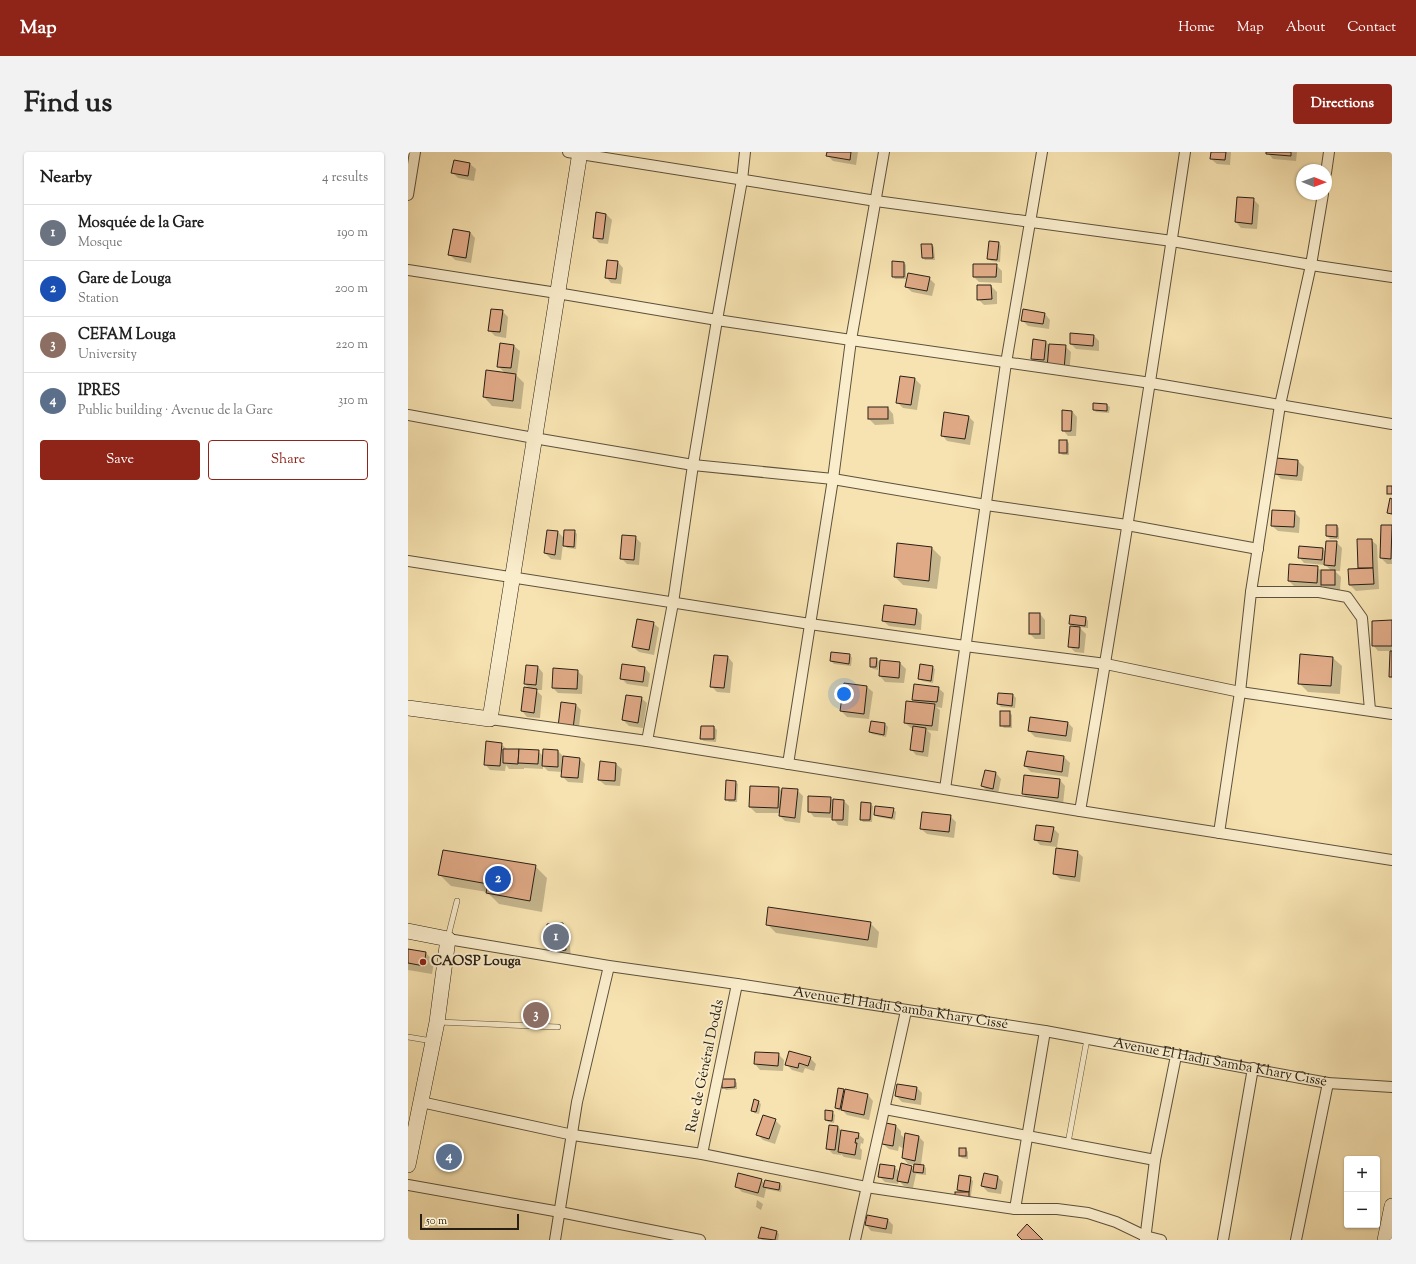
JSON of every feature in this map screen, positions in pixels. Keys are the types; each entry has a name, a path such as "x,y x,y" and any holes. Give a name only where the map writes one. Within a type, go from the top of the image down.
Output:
{"street":[{"path":"408,195 415,152"},
{"path":"648,741 673,603 693,465 746,152"},
{"path":"788,764 833,479 851,340 884,152"},
{"path":"945,789 1006,363 1042,152"},
{"path":"1080,811 1106,664 1151,383 1185,152"},
{"path":"1327,164 1329,152"},
{"path":"490,719 557,293 576,153 876,201 1172,241 1392,278"},
{"path":"1219,833 1240,692 1251,592 1280,405 1311,265 1322,200"},
{"path":"408,270 717,320 1151,383 1392,424"},
{"path":"408,415 693,465 833,479 986,505 1127,526 1258,549"},
{"path":"408,561 512,576 810,624 1106,664 1240,692 1392,714"},
{"path":"1251,592 1319,592 1347,597 1362,618 1370,710"},
{"path":"408,708 648,741 1392,860"},
{"name":"Avenue El Hadji Samba Khary Cissé","path":"408,931 609,966 737,984 1045,1032 1252,1068 1328,1083 1392,1087"},
{"path":"408,1163 437,1022 448,938"},
{"path":"554,1240 573,1135 577,1102 609,966"},
{"name":"Rue de Général Dodds","path":"702,1154 737,984"},
{"path":"855,1240 906,1011"},
{"path":"1015,1209 1045,1032"},
{"path":"1145,1238 1155,1160 1176,1056"},
{"path":"1223,1240 1252,1068"},
{"path":"1296,1240 1328,1083"},
{"path":"421,1102 573,1135 702,1154 866,1187 1015,1209 1057,1209 1088,1213 1116,1222 1145,1238 1161,1240"},
{"path":"885,1109 1155,1160"},
{"path":"408,1185 560,1212 700,1240"},
{"path":"1385,1240 1392,1206"}],"lane":[{"path":"448,938 457,901"},
{"path":"437,1022 558,1027"},
{"path":"408,1037 433,1041"},
{"path":"1068,1143 1087,1039"}],"building":[{"path":"827,152 851,152 850,160 826,156"},
{"path":"1211,152 1226,152 1225,160 1210,159"},
{"path":"1266,152 1291,152 1291,156 1266,154"},
{"path":"454,160 470,163 468,176 451,173"},
{"path":"1237,197 1254,198 1252,224 1235,222"},
{"path":"596,212 606,214 603,239 593,238"},
{"path":"453,229 470,232 466,258 448,255"},
{"path":"989,241 999,242 997,260 987,259"},
{"path":"921,244 932,244 933,258 922,258"},
{"path":"607,260 618,261 616,279 605,278"},
{"path":"892,261 904,262 904,277 892,277"},
{"path":"973,264 997,264 996,277 973,277"},
{"path":"908,273 930,277 927,291 905,287"},
{"path":"977,285 991,285 992,299 977,300"},
{"path":"491,309 503,310 500,332 488,331"},
{"path":"1023,309 1045,313 1043,324 1021,321"},
{"path":"1070,333 1094,335 1093,346 1070,344"},
{"path":"1033,339 1046,341 1044,360 1031,359"},
{"path":"500,343 514,345 511,368 497,367"},
{"path":"1049,344 1066,345 1064,370 1047,368"},
{"path":"486,370 516,374 513,401 483,397"},
{"path":"900,376 915,378 911,405 896,403"},
{"path":"1093,403 1107,404 1107,411 1093,410"},
{"path":"868,407 888,407 888,419 868,419"},
{"path":"1062,410 1072,411 1071,431 1062,431"},
{"path":"944,412 969,416 965,439 941,436"},
{"path":"1059,440 1067,440 1067,453 1059,453"},
{"path":"1276,458 1298,460 1297,476 1274,474"},
{"path":"1387,486 1392,486 1392,494 1387,494"},
{"path":"1390,498 1392,499 1392,514 1387,513"},
{"path":"1272,510 1295,511 1294,527 1271,526"},
{"path":"1326,525 1337,525 1337,537 1326,536"},
{"path":"1381,525 1392,525 1391,559 1380,558"},
{"path":"547,530 558,531 555,555 544,553"},
{"path":"564,530 575,530 574,547 563,546"},
{"path":"622,535 636,536 634,560 620,559"},
{"path":"1357,539 1372,539 1373,568 1358,568"},
{"path":"1326,541 1337,541 1335,566 1324,565"},
{"path":"897,543 932,547 929,581 894,577"},
{"path":"1299,546 1323,548 1322,560 1298,558"},
{"path":"1289,564 1318,566 1317,583 1288,581"},
{"path":"1373,568 1374,584 1349,585 1348,569"},
{"path":"1321,570 1335,570 1335,585 1321,585"},
{"path":"884,605 917,609 915,625 882,621"},
{"path":"1029,613 1040,613 1040,634 1029,634"},
{"path":"1070,615 1086,617 1085,626 1069,624"},
{"path":"637,619 654,622 649,650 632,647"},
{"path":"1392,620 1392,646 1372,646 1372,621"},
{"path":"1070,626 1080,627 1079,648 1068,647"},
{"path":"1390,651 1392,651 1392,677 1389,677"},
{"path":"831,652 850,654 849,664 830,661"},
{"path":"1300,654 1333,657 1331,686 1298,684"},
{"path":"714,655 728,656 724,688 710,687"},
{"path":"870,658 877,658 876,667 870,667"},
{"path":"880,660 900,662 899,678 879,676"},
{"path":"622,664 645,667 643,682 620,679"},
{"path":"920,664 933,666 931,681 918,679"},
{"path":"526,665 538,666 536,685 524,684"},
{"path":"553,668 578,670 577,689 552,688"},
{"path":"844,683 867,686 864,714 840,711"},
{"path":"914,684 939,687 937,702 912,700"},
{"path":"524,687 537,689 534,713 521,711"},
{"path":"998,693 1013,694 1012,706 997,704"},
{"path":"626,695 642,697 638,723 622,720"},
{"path":"906,701 935,704 932,726 904,723"},
{"path":"561,702 576,704 573,729 558,727"},
{"path":"1000,711 1010,711 1010,726 1000,726"},
{"path":"1030,717 1068,722 1066,736 1028,731"},
{"path":"871,721 885,723 884,735 869,732"},
{"path":"701,726 714,726 714,739 700,739"},
{"path":"913,726 926,728 923,752 910,750"},
{"path":"486,741 502,743 500,766 484,765"},
{"path":"503,749 519,749 518,764 503,763"},
{"path":"519,749 539,750 538,764 518,763"},
{"path":"543,749 558,750 558,767 542,766"},
{"path":"1027,751 1064,756 1062,772 1024,766"},
{"path":"563,756 580,758 578,778 561,777"},
{"path":"600,761 616,763 615,781 598,780"},
{"path":"985,770 996,772 993,789 981,786"},
{"path":"1024,775 1060,779 1058,798 1022,794"},
{"path":"726,780 736,781 735,800 725,800"},
{"path":"750,786 779,787 778,808 749,807"},
{"path":"782,788 798,789 795,818 779,816"},
{"path":"808,796 831,797 830,813 808,812"},
{"path":"833,799 844,800 843,820 832,820"},
{"path":"861,802 871,803 870,820 860,820"},
{"path":"875,806 894,808 892,818 874,815"},
{"path":"922,812 951,815 949,832 920,829"},
{"path":"1036,825 1054,827 1051,842 1034,840"},
{"path":"1056,848 1078,851 1075,877 1053,874"},
{"path":"443,850 536,865 530,901 486,893 488,884 438,875"},
{"path":"768,907 871,922 868,940 766,925"},
{"path":"563,923 566,950 549,952 547,924"},
{"path":"408,949 426,952 424,966 408,963"},
{"path":"789,1051 811,1057 808,1066 799,1063 798,1068 785,1065"},
{"path":"755,1052 779,1053 778,1066 754,1064"},
{"path":"722,1079 735,1079 735,1087 722,1088"},
{"path":"897,1084 917,1087 915,1100 895,1096"},
{"path":"838,1088 844,1089 840,1109 835,1108"},
{"path":"845,1089 868,1094 864,1115 841,1110"},
{"path":"754,1099 759,1101 756,1112 751,1111"},
{"path":"825,1110 833,1111 832,1121 825,1120"},
{"path":"763,1115 776,1119 769,1139 756,1135"},
{"path":"886,1123 896,1125 893,1146 882,1144"},
{"path":"829,1125 838,1126 835,1150 826,1149"},
{"path":"841,1130 859,1133 858,1139 856,1138 855,1143 857,1143 855,1155 838,1152"},
{"path":"905,1133 919,1136 915,1161 902,1158"},
{"path":"959,1148 966,1148 966,1156 959,1156"},
{"path":"901,1163 912,1166 908,1183 897,1181"},
{"path":"880,1164 895,1166 893,1179 878,1177"},
{"path":"914,1164 924,1165 923,1173 913,1172"},
{"path":"738,1173 762,1179 758,1193 735,1187"},
{"path":"984,1173 998,1176 996,1189 981,1186"},
{"path":"959,1175 971,1177 969,1192 957,1190"},
{"path":"765,1180 780,1183 779,1190 763,1187"},
{"path":"955,1192 969,1192 969,1198 955,1198"},
{"path":"867,1215 888,1219 886,1229 865,1225"},
{"path":"1027,1224 1043,1240 1022,1240 1017,1235"},
{"path":"761,1227 777,1231 775,1240 758,1238"}],"place":[{"name":"Gare de Louga","path":"498,879"},
{"name":"Mosquée de la Gare","path":"556,937"},
{"name":"CAOSP Louga","path":"423,962"},
{"name":"CEFAM Louga","path":"536,1015"},
{"name":"IPRES","path":"449,1157"}]}
